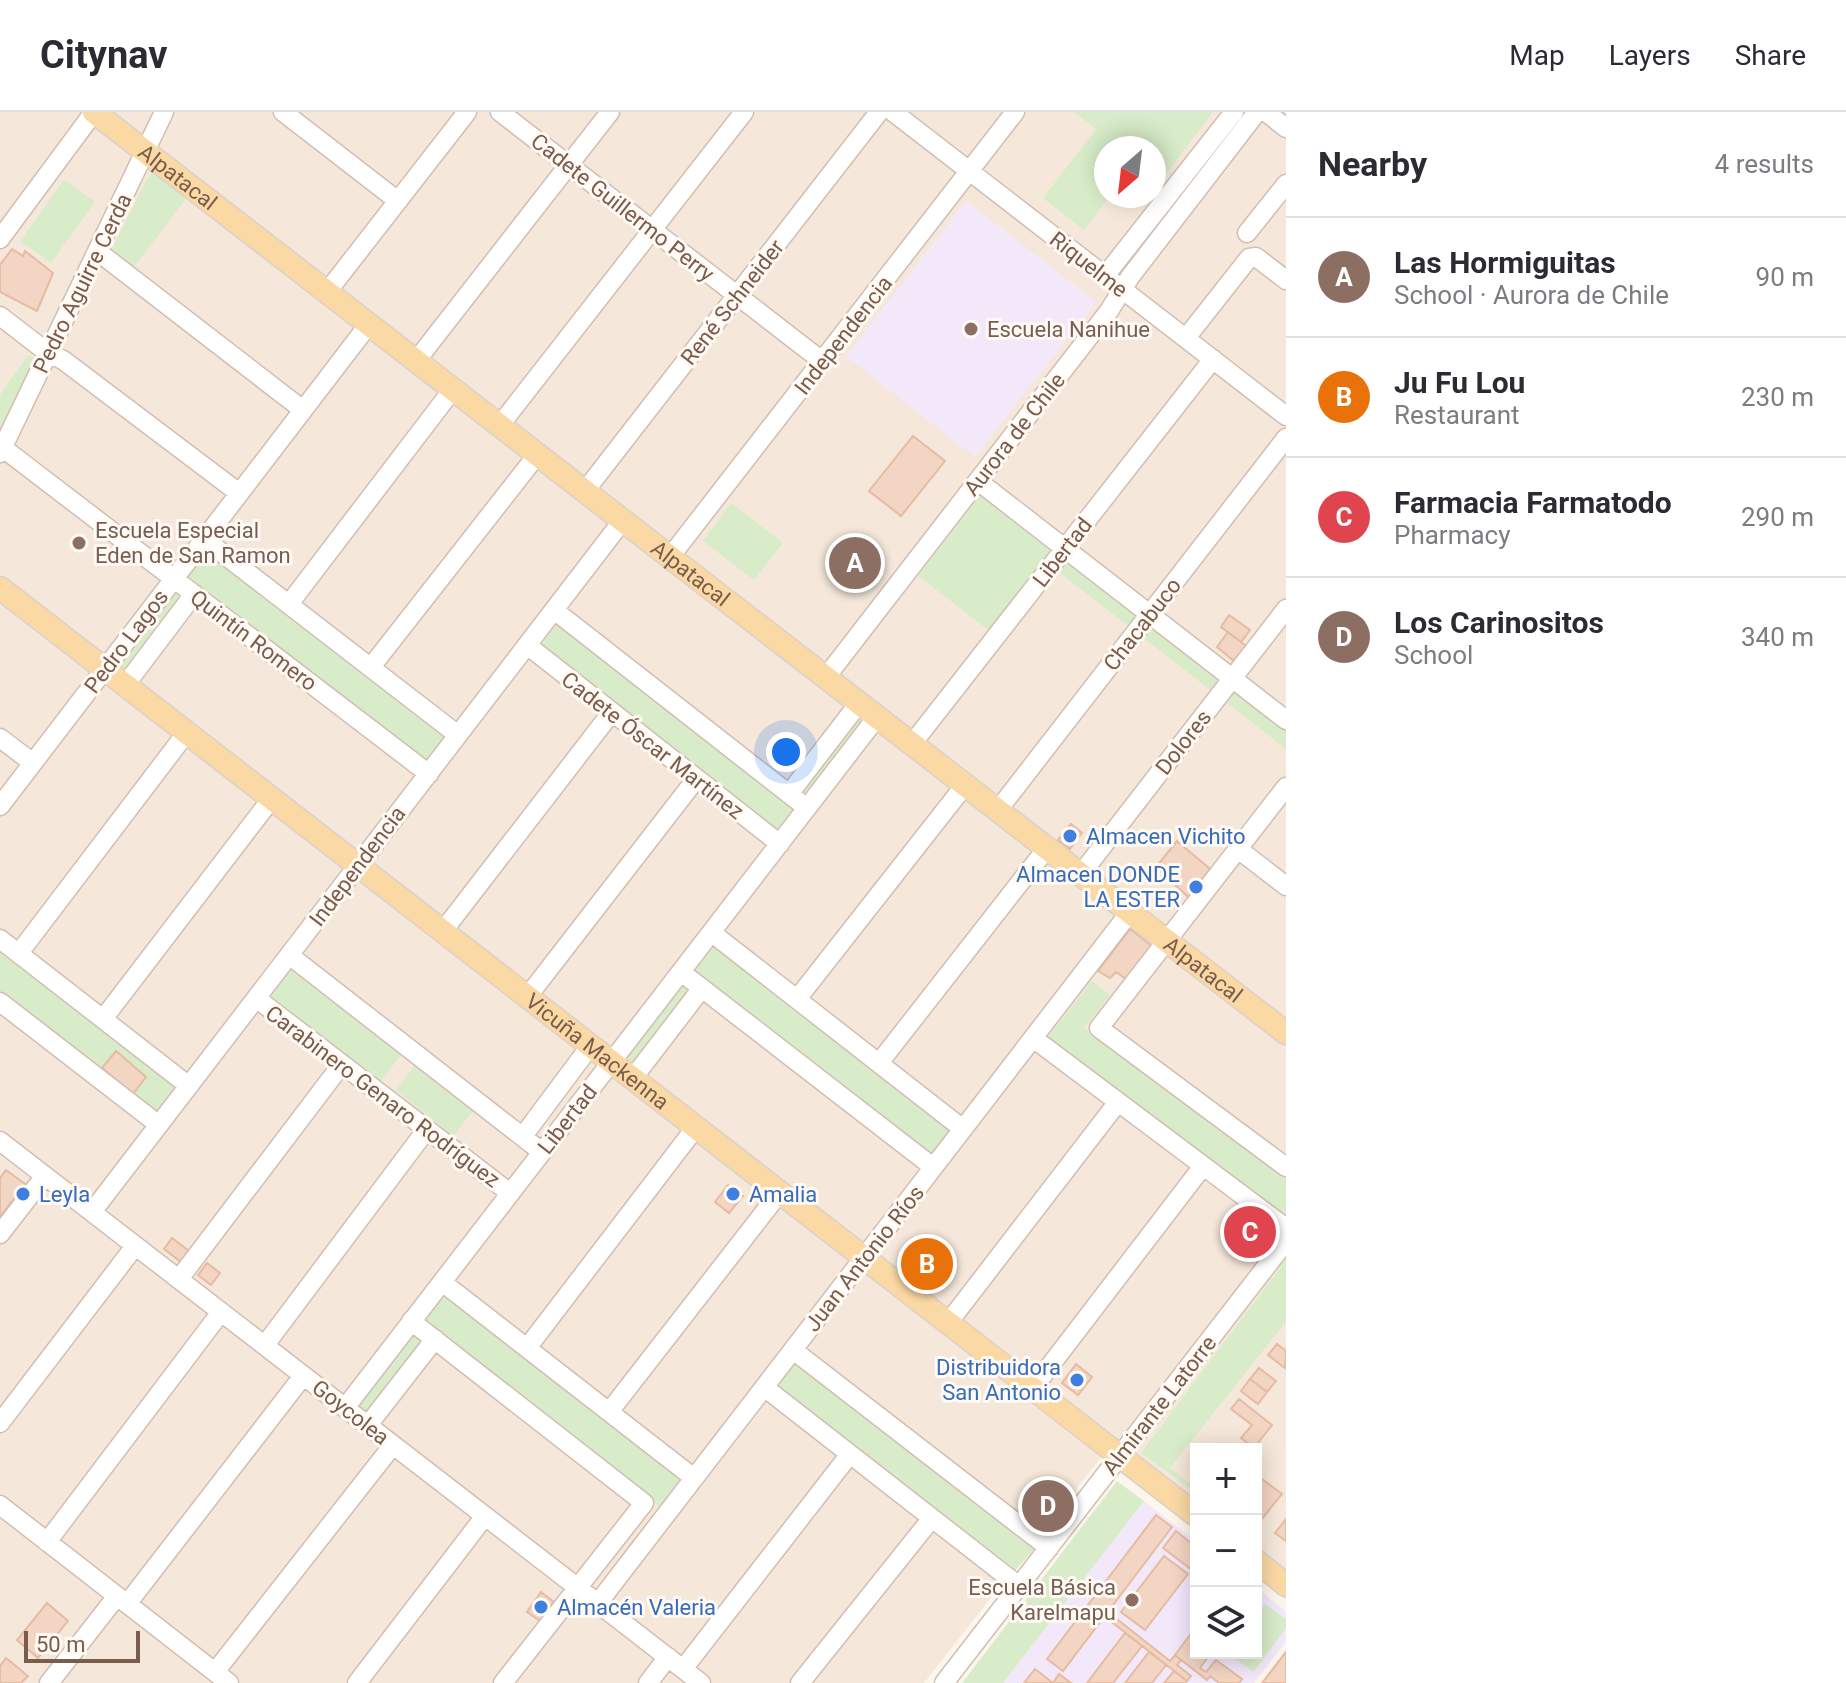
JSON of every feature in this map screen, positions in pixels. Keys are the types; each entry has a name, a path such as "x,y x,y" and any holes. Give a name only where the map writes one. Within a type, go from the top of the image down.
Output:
{"main road":[{"name":"Alpatacal","path":"94,112 1286,1033"},
{"name":"Vicuña Mackenna","path":"0,588 1190,1510"},
{"path":"1262,1566 1286,1585"}],"street":[{"path":"0,239 94,112"},
{"name":"Pedro Aguirre Cerda","path":"1,450 164,112"},
{"path":"283,112 398,201"},
{"path":"327,292 467,112"},
{"name":"Cadete Guillermo Perry","path":"500,112 822,361"},
{"path":"416,361 610,112"},
{"path":"500,425 744,112"},
{"name":"René Schneider","path":"585,491 879,112"},
{"name":"Riquelme","path":"893,112 1286,416"},
{"name":"Independencia","path":"670,557 1015,112"},
{"path":"1105,276 1234,112"},
{"name":"Aurora de Chile","path":"826,677 1109,311 1122,289 1257,112"},
{"path":"1266,112 1286,128"},
{"path":"1247,233 1286,184"},
{"path":"97,251 303,410"},
{"path":"1186,338 1252,257 1286,280"},
{"path":"0,316 239,493"},
{"name":"Pedro Lagos","path":"0,806 369,324"},
{"name":"Libertad","path":"912,744 1213,359"},
{"path":"289,604 453,389"},
{"name":"Chacabuco","path":"998,810 1286,438"},
{"name":"Quintín Romero","path":"1,450 429,774"},
{"path":"371,667 537,455"},
{"path":"978,481 1286,720"},
{"name":"Independencia","path":"92,1212 623,520"},
{"path":"204,539 458,735"},
{"name":"Pedro Lagos","path":"126,684 194,594"},
{"name":"Dolores","path":"1081,874 1286,609"},
{"name":"Cadete Óscar Martínez","path":"554,610 807,808"},
{"name":"Cadete Óscar Martínez","path":"527,645 780,844"},
{"path":"789,794 868,710"},
{"name":"Libertad","path":"345,1408 807,808 868,710"},
{"path":"443,931 611,713"},
{"path":"19,953 187,732"},
{"path":"0,738 33,763"},
{"path":"528,996 696,779"},
{"path":"797,999 965,785"},
{"path":"1286,787 1099,1028 1286,1167"},
{"path":"103,1019 272,798"},
{"path":"879,1063 1047,848"},
{"path":"1238,849 1286,886"},
{"name":"Juan Antonio Ríos","path":"598,1603 1130,912"},
{"path":"712,933 963,1129"},
{"path":"0,939 189,1086"},
{"path":"289,955 542,1152"},
{"path":"681,972 933,1167"},
{"path":"633,1078 702,988"},
{"name":"Carabinero Genaro Rodríguez","path":"256,998 510,1193"},
{"path":"0,1002 159,1125"},
{"path":"1033,1038 1286,1228"},
{"name":"Libertad","path":"523,1136 591,1045"},
{"path":"179,1279 342,1064"},
{"path":"948,1323 1118,1102"},
{"path":"527,1348 696,1127"},
{"path":"265,1345 427,1129"},
{"name":"Goycolea","path":"0,1141 701,1683"},
{"path":"1033,1388 1203,1166"},
{"path":"0,1234 45,1176"},
{"path":"609,1412 780,1192"},
{"name":"Almirante Latorre","path":"944,1683 1286,1241"},
{"path":"0,1423 135,1246"},
{"path":"442,1282 694,1478"},
{"path":"47,1542 221,1312"},
{"path":"411,1321 644,1503 503,1683"},
{"path":"368,1425 435,1339"},
{"path":"793,1350 1049,1548"},
{"path":"49,1683 122,1600 303,1376"},
{"path":"764,1387 1019,1586"},
{"path":"0,1505 222,1677 393,1445"},
{"path":"683,1669 850,1454"},
{"path":"357,1683 485,1516"},
{"path":"800,1683 932,1518"},
{"path":"648,1683 668,1657"}],"shaded area":[{"path":"0,112 1286,112 1286,1600 1262,1582 1262,1443 1190,1443 1190,1526 1112,1466 1103,1455 924,1683 0,1683"},
{"name":"Escuela Nanihue","path":"966,201 1096,302 975,457 846,356"},
{"name":"Escuela Básica Karelmapu","path":"1144,1501 1190,1536 1190,1659 1262,1659 1262,1593 1286,1611 1286,1642 1254,1683 1003,1683"}],"green space":[{"path":"1074,112 1213,112 1166,174 1166,136 1094,136 1094,208 1101,208 1084,230 1043,198 1096,129"},
{"path":"158,172 187,197 134,267 111,250 149,175"},
{"path":"64,180 95,202 51,263 20,241"},
{"path":"28,355 37,359 0,437 0,395"},
{"path":"981,494 1053,549 990,631 918,576"},
{"path":"731,503 783,543 754,580 703,541"},
{"path":"209,549 447,736 424,764 186,579"},
{"path":"1066,554 1286,726 1286,749 1056,570"},
{"path":"175,585 188,594 128,672 116,663"},
{"path":"560,621 799,809 779,836 539,647"},
{"path":"857,711 869,721 808,801 796,792"},
{"path":"717,944 957,1132 935,1160 693,973"},
{"path":"0,947 176,1087 152,1117 0,996"},
{"path":"291,970 401,1055 379,1083 270,996"},
{"path":"682,979 696,989 634,1068 620,1057"},
{"path":"1092,981 1110,995 1084,1028 1286,1179 1284,1214 1046,1040"},
{"path":"415,1065 473,1111 453,1136 396,1090"},
{"path":"1286,1260 1286,1322 1170,1468 1190,1483 1190,1489 1141,1453"},
{"path":"445,1292 687,1480 665,1511 422,1321"},
{"path":"412,1329 429,1342 368,1419 351,1405"},
{"path":"796,1360 1037,1546 1012,1574 773,1390"},
{"path":"1117,1481 1144,1501 1003,1683 962,1683"},
{"path":"1265,1604 1286,1619 1286,1628 1254,1672 1235,1659 1262,1659 1262,1608"}],"building":[{"path":"12,249 23,256 25,251 53,273 37,311 0,292 0,265"},
{"path":"913,436 945,461 901,516 869,491"},
{"path":"1229,615 1250,630 1241,642 1221,627"},
{"path":"1228,632 1246,646 1234,661 1217,647"},
{"name":"Almacen Vichito","path":"1071,824 1082,833 1070,849 1058,840"},
{"path":"1177,841 1210,869 1188,897 1156,867"},
{"path":"1130,929 1152,946 1126,979 1116,972 1110,978 1098,971"},
{"path":"116,1051 146,1077 133,1094 102,1068"},
{"path":"6,1170 25,1184 0,1217 0,1178"},
{"path":"728,1185 743,1196 729,1213 715,1202"},
{"path":"1243,1213 1270,1234 1258,1250 1231,1230"},
{"path":"172,1238 189,1251 181,1262 164,1249"},
{"path":"927,1247 942,1258 926,1279 912,1268"},
{"path":"207,1263 220,1273 211,1285 198,1275"},
{"path":"1277,1344 1286,1351 1285,1368 1268,1355"},
{"name":"Distribuidora San Antonio","path":"1076,1364 1092,1377 1078,1395 1062,1383"},
{"path":"1259,1368 1276,1381 1267,1392 1250,1379"},
{"path":"1250,1379 1267,1392 1258,1404 1241,1391"},
{"path":"1239,1399 1272,1425 1258,1443 1248,1443 1241,1438 1252,1425 1231,1409"},
{"path":"1262,1479 1282,1494 1262,1519"},
{"path":"1156,1515 1172,1527 1063,1671 1047,1659"},
{"path":"1286,1519 1286,1541 1275,1533"},
{"path":"1176,1531 1190,1542 1190,1568 1163,1548"},
{"path":"1164,1556 1188,1574 1145,1630 1121,1612"},
{"name":"Almacén Valeria","path":"541,1592 554,1602 540,1621 527,1612"},
{"path":"47,1603 68,1621 38,1658 17,1640"},
{"path":"1108,1612 1170,1661 1175,1655 1181,1660 1177,1665 1191,1676 1187,1681 1104,1616"},
{"path":"1125,1633 1142,1646 1113,1683 1087,1683"},
{"path":"1190,1635 1190,1659 1207,1659 1200,1668 1206,1672 1216,1660 1242,1679 1239,1683 1219,1683 1210,1676 1207,1680 1175,1655"},
{"path":"1149,1652 1166,1665 1152,1683 1125,1683"},
{"path":"1286,1652 1286,1683 1262,1683"},
{"path":"6,1658 28,1676 21,1683 0,1683 0,1666"},
{"path":"1035,1669 1053,1683 1024,1683"},
{"path":"1174,1671 1187,1681 1186,1683 1164,1683"},
{"path":"1059,1674 1071,1683 1053,1683"}],"place":[{"name":"Escuela Nanihue","path":"971,329"},
{"name":"Escuela Especial Eden de San Ramon","path":"79,543"},
{"name":"Las Hormiguitas","path":"855,563"},
{"name":"Almacen Vichito","path":"1070,836"},
{"name":"Almacen DONDE LA ESTER","path":"1196,887"},
{"name":"Leyla","path":"23,1194"},
{"name":"Amalia","path":"733,1194"},
{"name":"Farmacia Farmatodo","path":"1250,1232"},
{"name":"Ju Fu Lou","path":"927,1264"},
{"name":"Distribuidora San Antonio","path":"1077,1380"},
{"name":"Los Carinositos","path":"1048,1506"},
{"name":"Escuela Básica Karelmapu","path":"1132,1600"},
{"name":"Almacén Valeria","path":"541,1607"}]}
